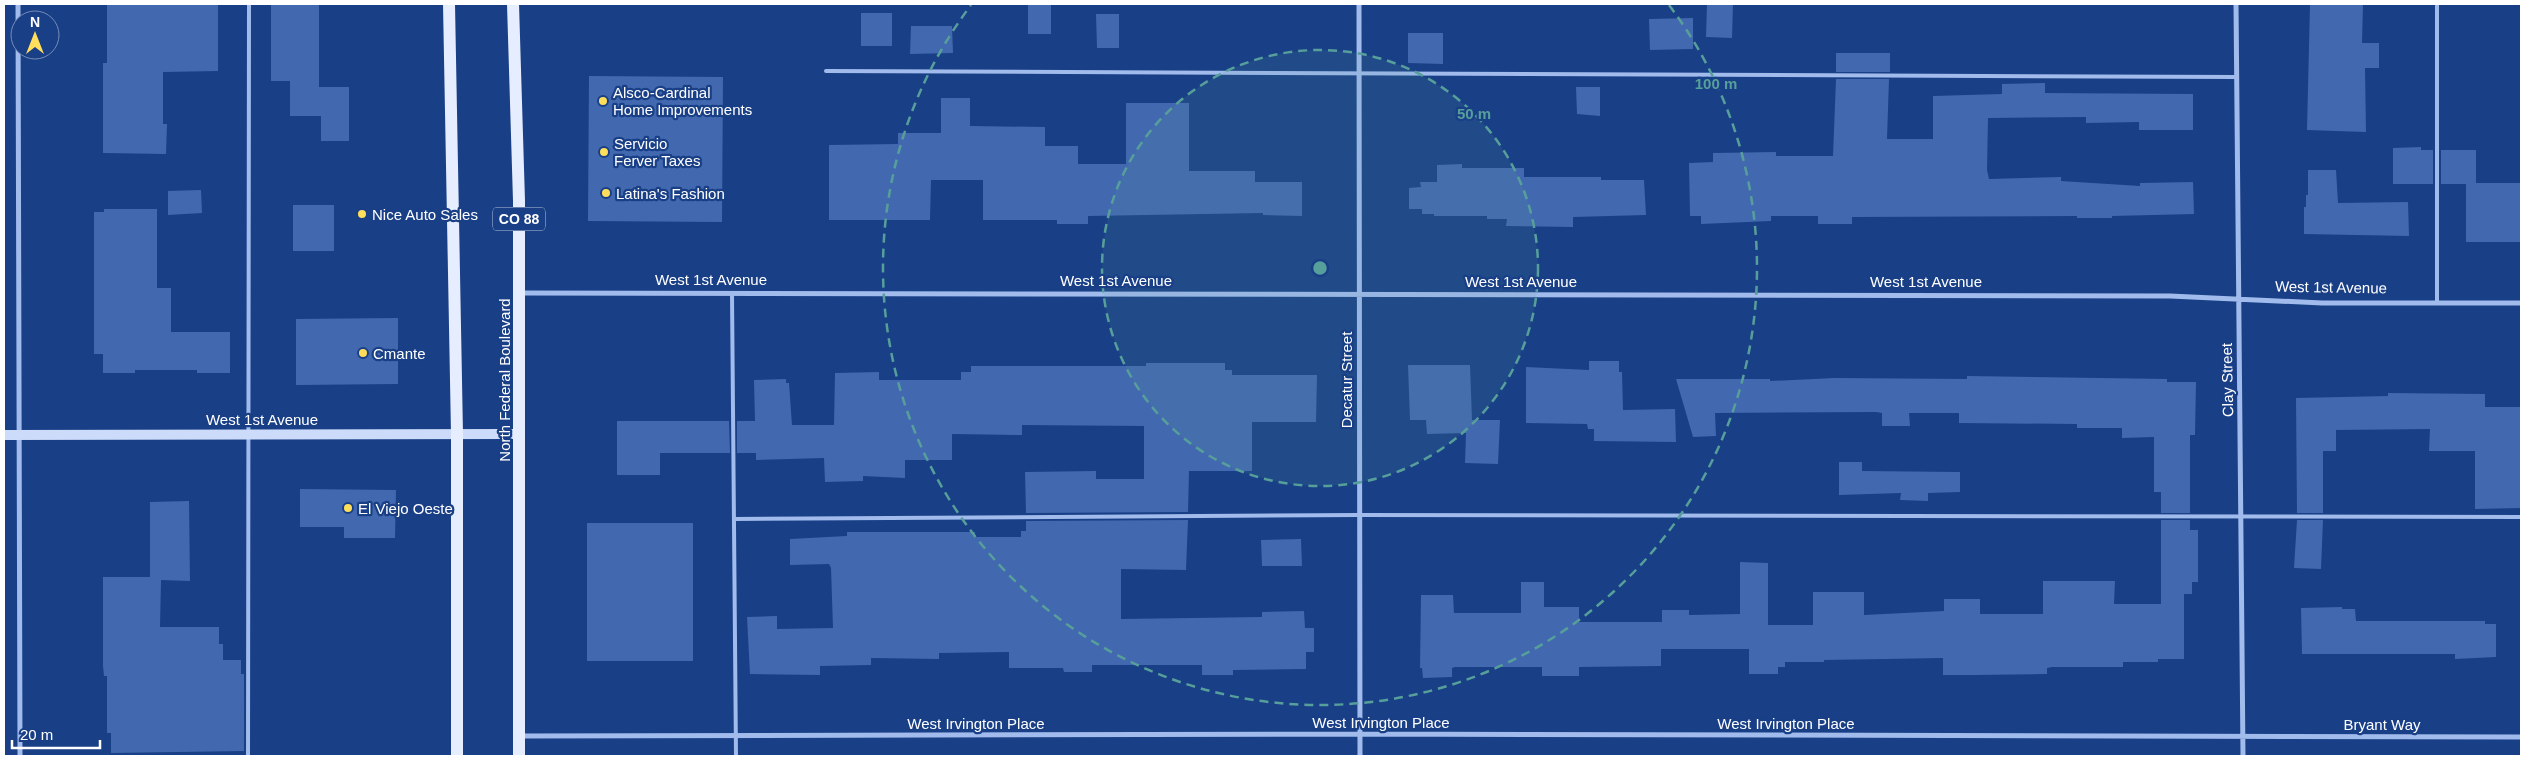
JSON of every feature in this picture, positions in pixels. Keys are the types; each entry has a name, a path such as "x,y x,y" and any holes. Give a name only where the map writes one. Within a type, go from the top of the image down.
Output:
{"main road":[{"path":"449,4 457,434 457,756"},
{"name":"North Federal Boulevard","path":"513,4 520,293 519,756"}],"street":[{"path":"18,4 20,756"},
{"name":"Decatur Street","path":"1359,4 1360,756"},
{"name":"Clay Street","path":"2236,4 2244,756"},
{"name":"West 1st Avenue","path":"520,293 2170,296 2239,300 2521,303"},
{"name":"West 1st Avenue","path":"4,435 520,434"},
{"name":"West Irvington Place","path":"519,736 1359,734 2244,736"},
{"name":"Bryant Way","path":"2244,736 2521,737"}],"lane":[{"path":"248,756 249,4"},
{"path":"2437,4 2437,302"},
{"path":"826,71 2237,77"},
{"path":"732,294 736,756"},
{"path":"735,519 1359,515 2521,517"}],"building":[{"path":"107,4 218,4 218,71 163,72 163,124 167,124 166,154 103,153 103,63 107,63"},
{"path":"271,4 319,4 319,87 349,87 349,141 321,141 321,116 290,116 290,81 271,81"},
{"path":"1028,4 1051,4 1051,34 1028,34"},
{"path":"1707,4 1733,4 1732,38 1706,37"},
{"path":"2310,4 2363,4 2362,43 2379,43 2379,68 2365,68 2366,132 2307,130"},
{"path":"861,13 892,13 892,46 861,46"},
{"path":"1096,14 1119,14 1119,48 1097,48"},
{"path":"1693,18 1693,49 1650,50 1649,19"},
{"path":"911,26 952,26 953,53 910,54"},
{"path":"1408,33 1443,33 1443,64 1408,63"},
{"path":"1836,53 1890,53 1890,72 1836,72"},
{"path":"589,76 723,77 722,222 588,221"},
{"path":"1836,79 1889,79 1887,139 1933,139 1933,96 2002,94 2002,84 2045,83 2045,93 2193,94 2193,130 2139,130 2139,122 2086,123 2086,117 1988,118 1987,170 1989,179 2061,177 2061,181 2140,186 2140,183 2193,182 2194,214 2112,216 2112,218 2077,218 2077,216 1852,217 1852,224 1818,224 1818,216 1771,216 1771,221 1701,224 1701,216 1690,216 1689,163 1713,162 1713,153 1776,152 1776,156 1833,156"},
{"path":"1576,87 1600,87 1600,116 1577,114"},
{"path":"941,98 970,98 970,126 1045,127 1045,146 1078,146 1078,164 1126,164 1126,103 1189,103 1189,171 1255,171 1255,182 1302,182 1302,216 1263,215 1263,213 1088,216 1088,224 1057,224 1057,220 983,220 983,180 931,180 930,220 829,220 829,145 898,144 898,133 941,133"},
{"path":"2421,147 2421,150 2433,150 2433,184 2393,184 2393,148"},
{"path":"2441,150 2476,150 2476,183 2521,183 2521,242 2466,242 2466,184 2441,184"},
{"path":"1462,164 1462,168 1524,168 1524,177 1601,177 1601,180 1644,180 1646,215 1573,217 1573,227 1506,226 1507,219 1487,219 1487,216 1434,216 1434,214 1422,214 1422,209 1409,209 1409,188 1421,187 1420,182 1437,182 1437,165"},
{"path":"2308,170 2336,170 2338,203 2408,202 2409,236 2304,234 2304,207 2306,207 2306,195 2308,195"},
{"path":"201,190 202,213 168,215 168,191"},
{"path":"293,205 334,205 334,251 293,251"},
{"path":"104,209 157,209 157,288 171,288 171,332 230,332 230,373 197,373 197,370 135,370 135,373 103,373 103,354 94,354 94,212 104,212"},
{"path":"398,318 398,384 296,385 296,319"},
{"path":"1589,361 1619,361 1619,372 1622,372 1623,410 1675,409 1676,442 1594,441 1594,429 1588,429 1587,424 1526,423 1526,367 1589,370"},
{"path":"1146,363 1225,363 1225,370 1232,370 1232,375 1317,375 1316,422 1252,422 1252,471 1189,471 1188,512 1026,513 1025,472 1096,471 1096,479 1144,479 1144,426 1022,425 1022,435 952,434 952,460 905,460 905,478 863,476 863,481 825,482 824,458 756,460 756,453 737,453 737,421 755,421 754,380 786,379 786,383 789,383 792,425 834,425 835,373 879,372 879,380 961,380 961,372 971,372 971,366 1146,366"},
{"path":"1408,365 1470,365 1472,420 1500,420 1498,464 1465,463 1466,433 1427,434 1426,420 1410,420"},
{"path":"1967,376 2167,379 2167,382 2196,382 2195,435 2190,435 2190,513 2161,513 2161,492 2154,492 2154,437 2122,438 2122,428 2077,428 2077,424 1959,423 1959,413 1909,413 1910,426 1882,426 1882,413 1876,412 1715,413 1716,436 1693,437 1676,379 1770,379 1770,381 1834,378 1967,379"},
{"path":"2388,393 2485,394 2485,407 2521,407 2521,508 2475,509 2475,451 2429,451 2430,429 2336,430 2336,451 2323,451 2323,513 2297,513 2296,398 2388,396"},
{"path":"617,421 729,421 730,453 660,453 660,475 617,475"},
{"path":"1839,462 1862,462 1862,471 1960,472 1960,492 1928,493 1928,501 1900,500 1901,493 1839,495"},
{"name":"El Viejo Oeste","path":"300,489 396,490 395,538 344,538 344,527 300,527"},
{"path":"189,501 190,581 161,580 160,627 219,627 219,644 223,644 223,660 241,660 241,674 244,674 244,751 111,753 111,733 107,733 107,676 104,676 103,666 103,577 150,577 150,502"},
{"path":"1188,520 1186,570 1121,569 1121,619 1262,617 1262,612 1304,611 1305,628 1314,628 1314,652 1306,652 1306,669 1233,670 1233,675 1202,675 1202,665 1092,665 1092,672 1064,672 1063,668 1009,668 1009,652 939,653 939,659 871,658 871,665 820,666 820,675 750,674 747,617 777,616 777,629 833,628 831,568 829,564 790,565 790,539 847,536 847,532 975,532 975,537 1021,537 1021,531 1026,531 1026,521"},
{"path":"2161,520 2190,520 2190,530 2198,530 2198,582 2192,582 2192,594 2184,594 2184,659 2158,659 2158,662 2123,662 2123,667 2052,667 2047,668 2047,674 1974,675 1943,675 1943,658 1824,660 1824,662 1785,662 1785,667 1778,667 1778,674 1749,674 1749,649 1661,649 1661,666 1579,667 1579,676 1542,676 1542,667 1455,667 1452,668 1452,677 1423,678 1422,668 1420,668 1421,595 1453,595 1454,613 1521,613 1521,582 1544,582 1544,607 1579,607 1579,622 1662,622 1662,610 1689,610 1689,615 1740,614 1740,562 1768,563 1768,625 1813,625 1813,592 1864,592 1864,615 1944,611 1944,599 1980,599 1980,614 2043,614 2043,581 2115,581 2114,604 2161,604"},
{"path":"2297,520 2323,520 2321,569 2294,568"},
{"path":"587,523 693,523 693,661 587,661"},
{"path":"1301,539 1302,566 1262,566 1261,540"},
{"path":"2342,607 2342,609 2355,609 2356,621 2485,621 2485,624 2496,624 2496,657 2455,659 2455,654 2302,654 2301,608"}],"place":[{"name":"Alsco-Cardinal Home Improvements","path":"603,101"},
{"name":"Servicio Ferver Taxes","path":"604,152"},
{"name":"Latina's Fashion","path":"606,193"},
{"name":"Nice Auto Sales","path":"362,214"},
{"name":"Cmante","path":"363,353"},
{"name":"El Viejo Oeste","path":"348,508"}]}
